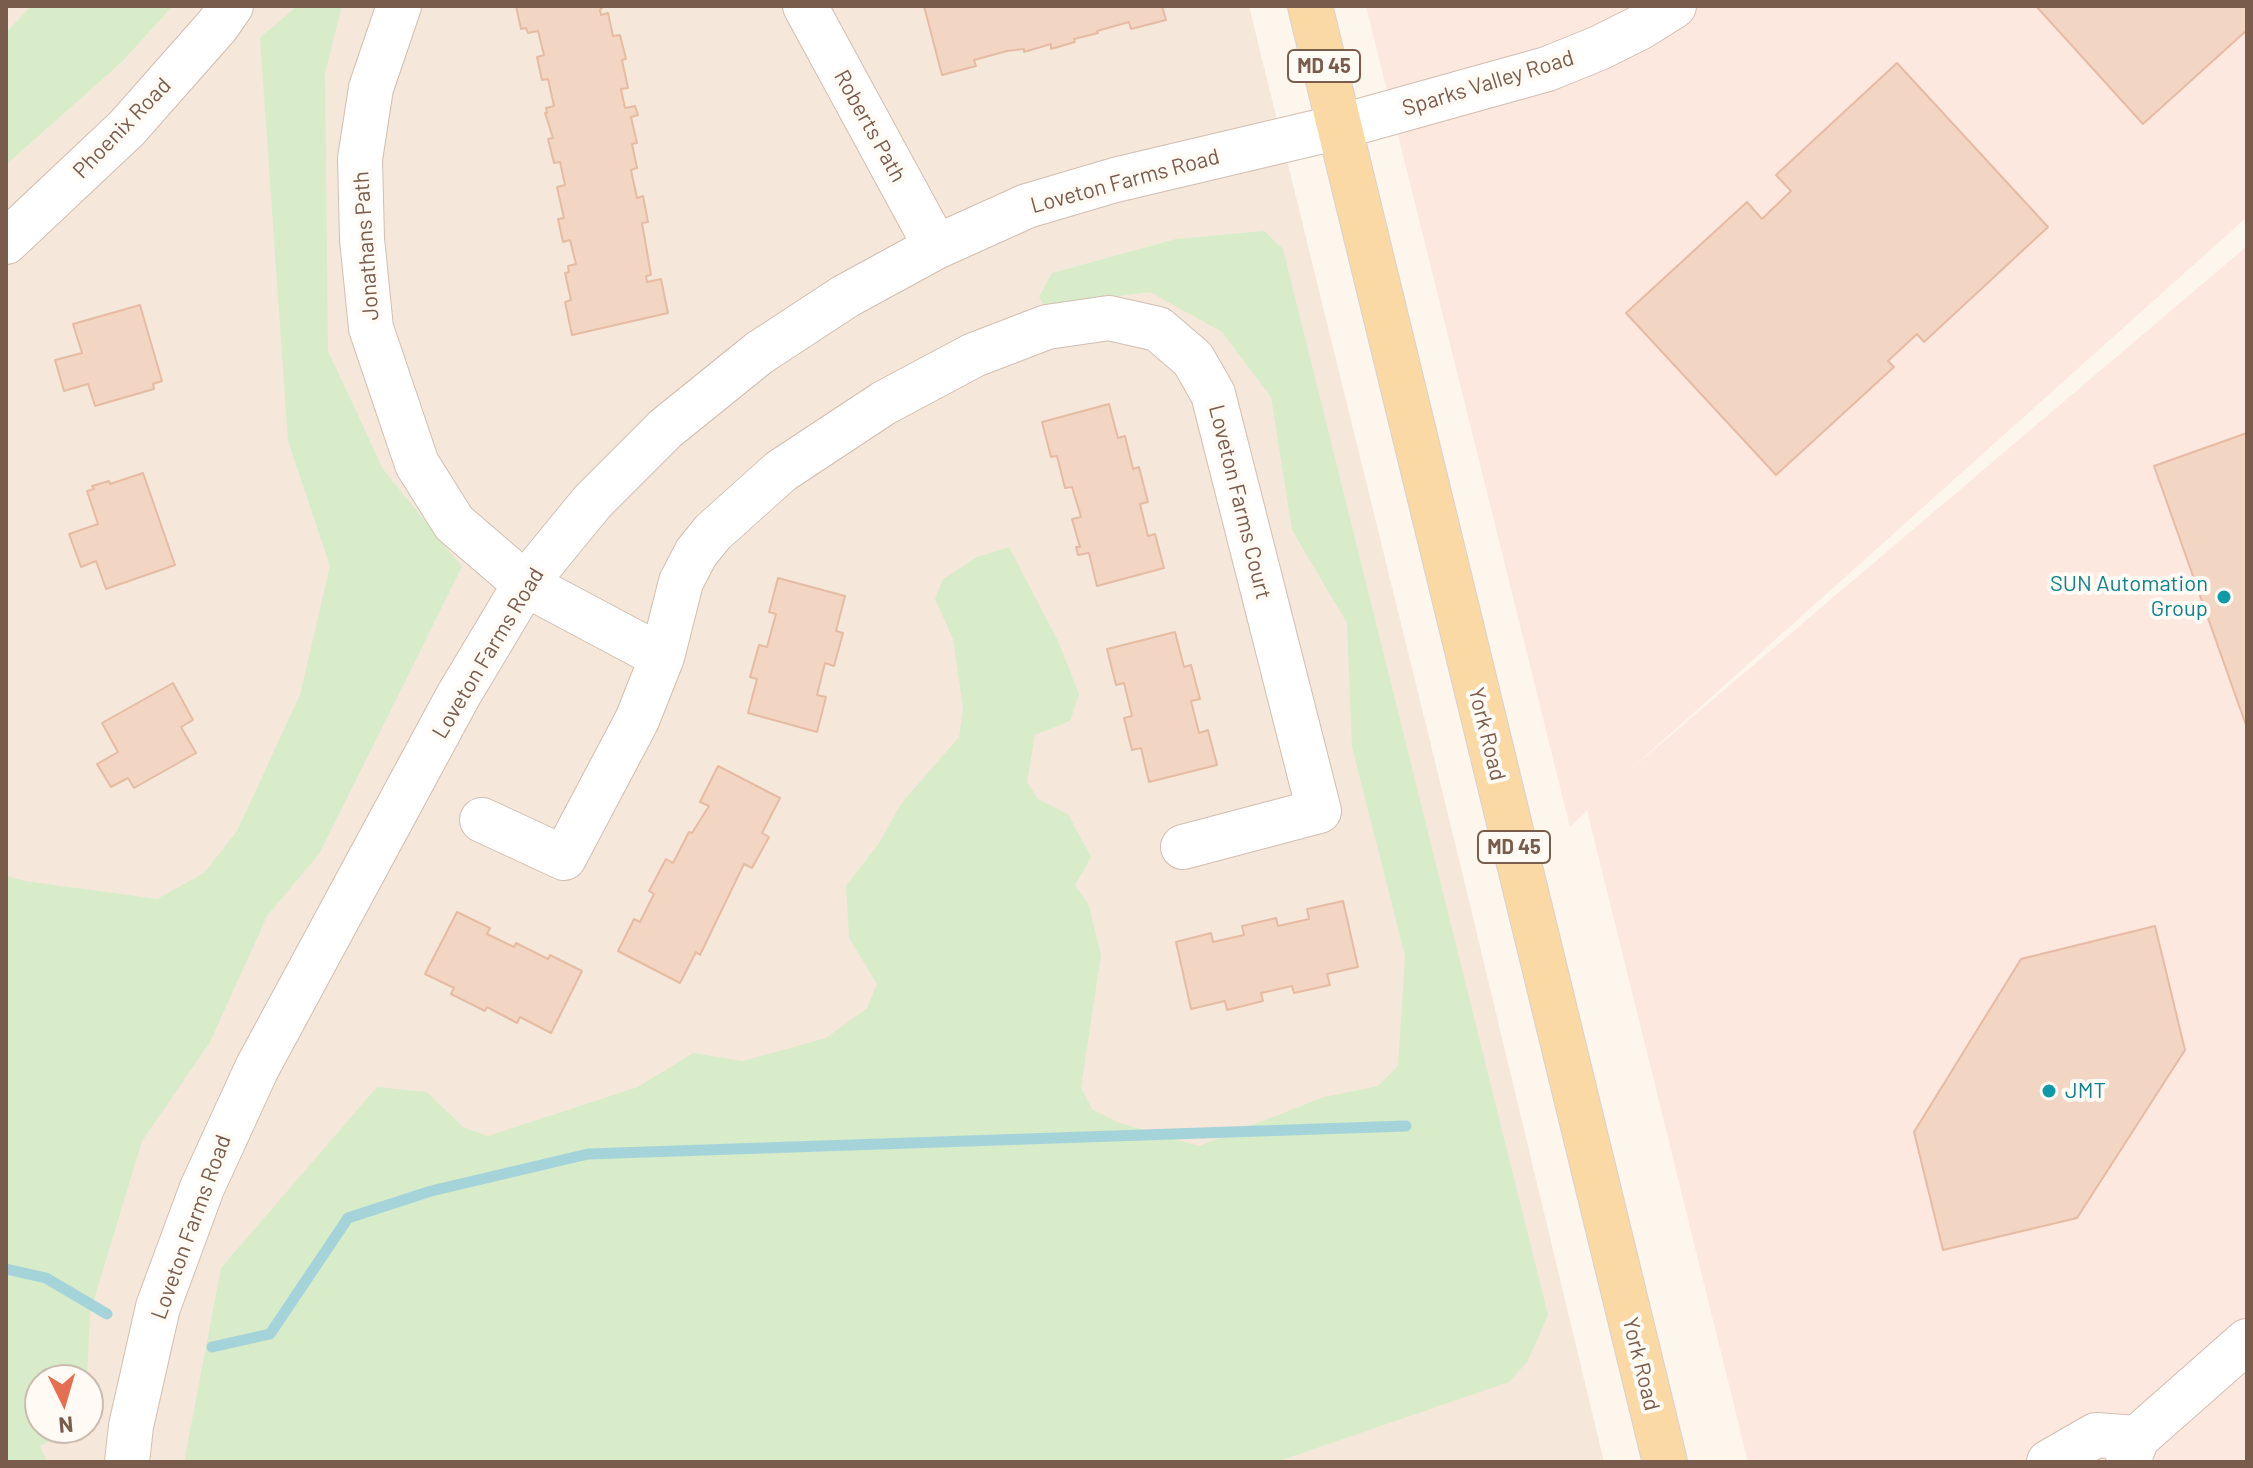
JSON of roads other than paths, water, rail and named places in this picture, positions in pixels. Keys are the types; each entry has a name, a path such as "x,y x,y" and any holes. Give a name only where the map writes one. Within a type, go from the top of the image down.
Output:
{"main road":[{"name":"York Road","path":"1310,6 1665,1462"}],"street":[{"name":"Phoenix Road","path":"6,242 127,128 231,6"},
{"name":"Jonathans Path","path":"399,6 371,88 360,159 362,239 371,328 417,464 454,523 525,584"},
{"name":"Roberts Path","path":"805,6 936,247"},
{"name":"Sparks Valley Road","path":"1339,127 1547,69 1599,48 1674,6"},
{"name":"Loveton Farms Road","path":"127,1462 131,1426 158,1307 186,1228 230,1123 458,696 525,584 593,501 665,429 759,353 846,296 936,247 1027,206 1115,180 1339,127"},
{"name":"Loveton Farms Court","path":"482,820 564,858 637,720 662,657 681,582 696,553 713,532 781,471 884,403 974,355 1047,327 1109,318 1158,329 1193,359 1213,394 1319,811 1183,847"},
{"path":"525,584 662,657"},
{"path":"2049,1462 2096,1435 2132,1450 2247,1341"}],"waterway":[{"path":"212,1347 270,1334 348,1218 431,1191 588,1154 1406,1126"},
{"path":"6,1269 46,1278 107,1314"}],"place":[{"name":"SUN Automation Group","path":"2224,597"},
{"name":"JMT","path":"2049,1091"}]}
